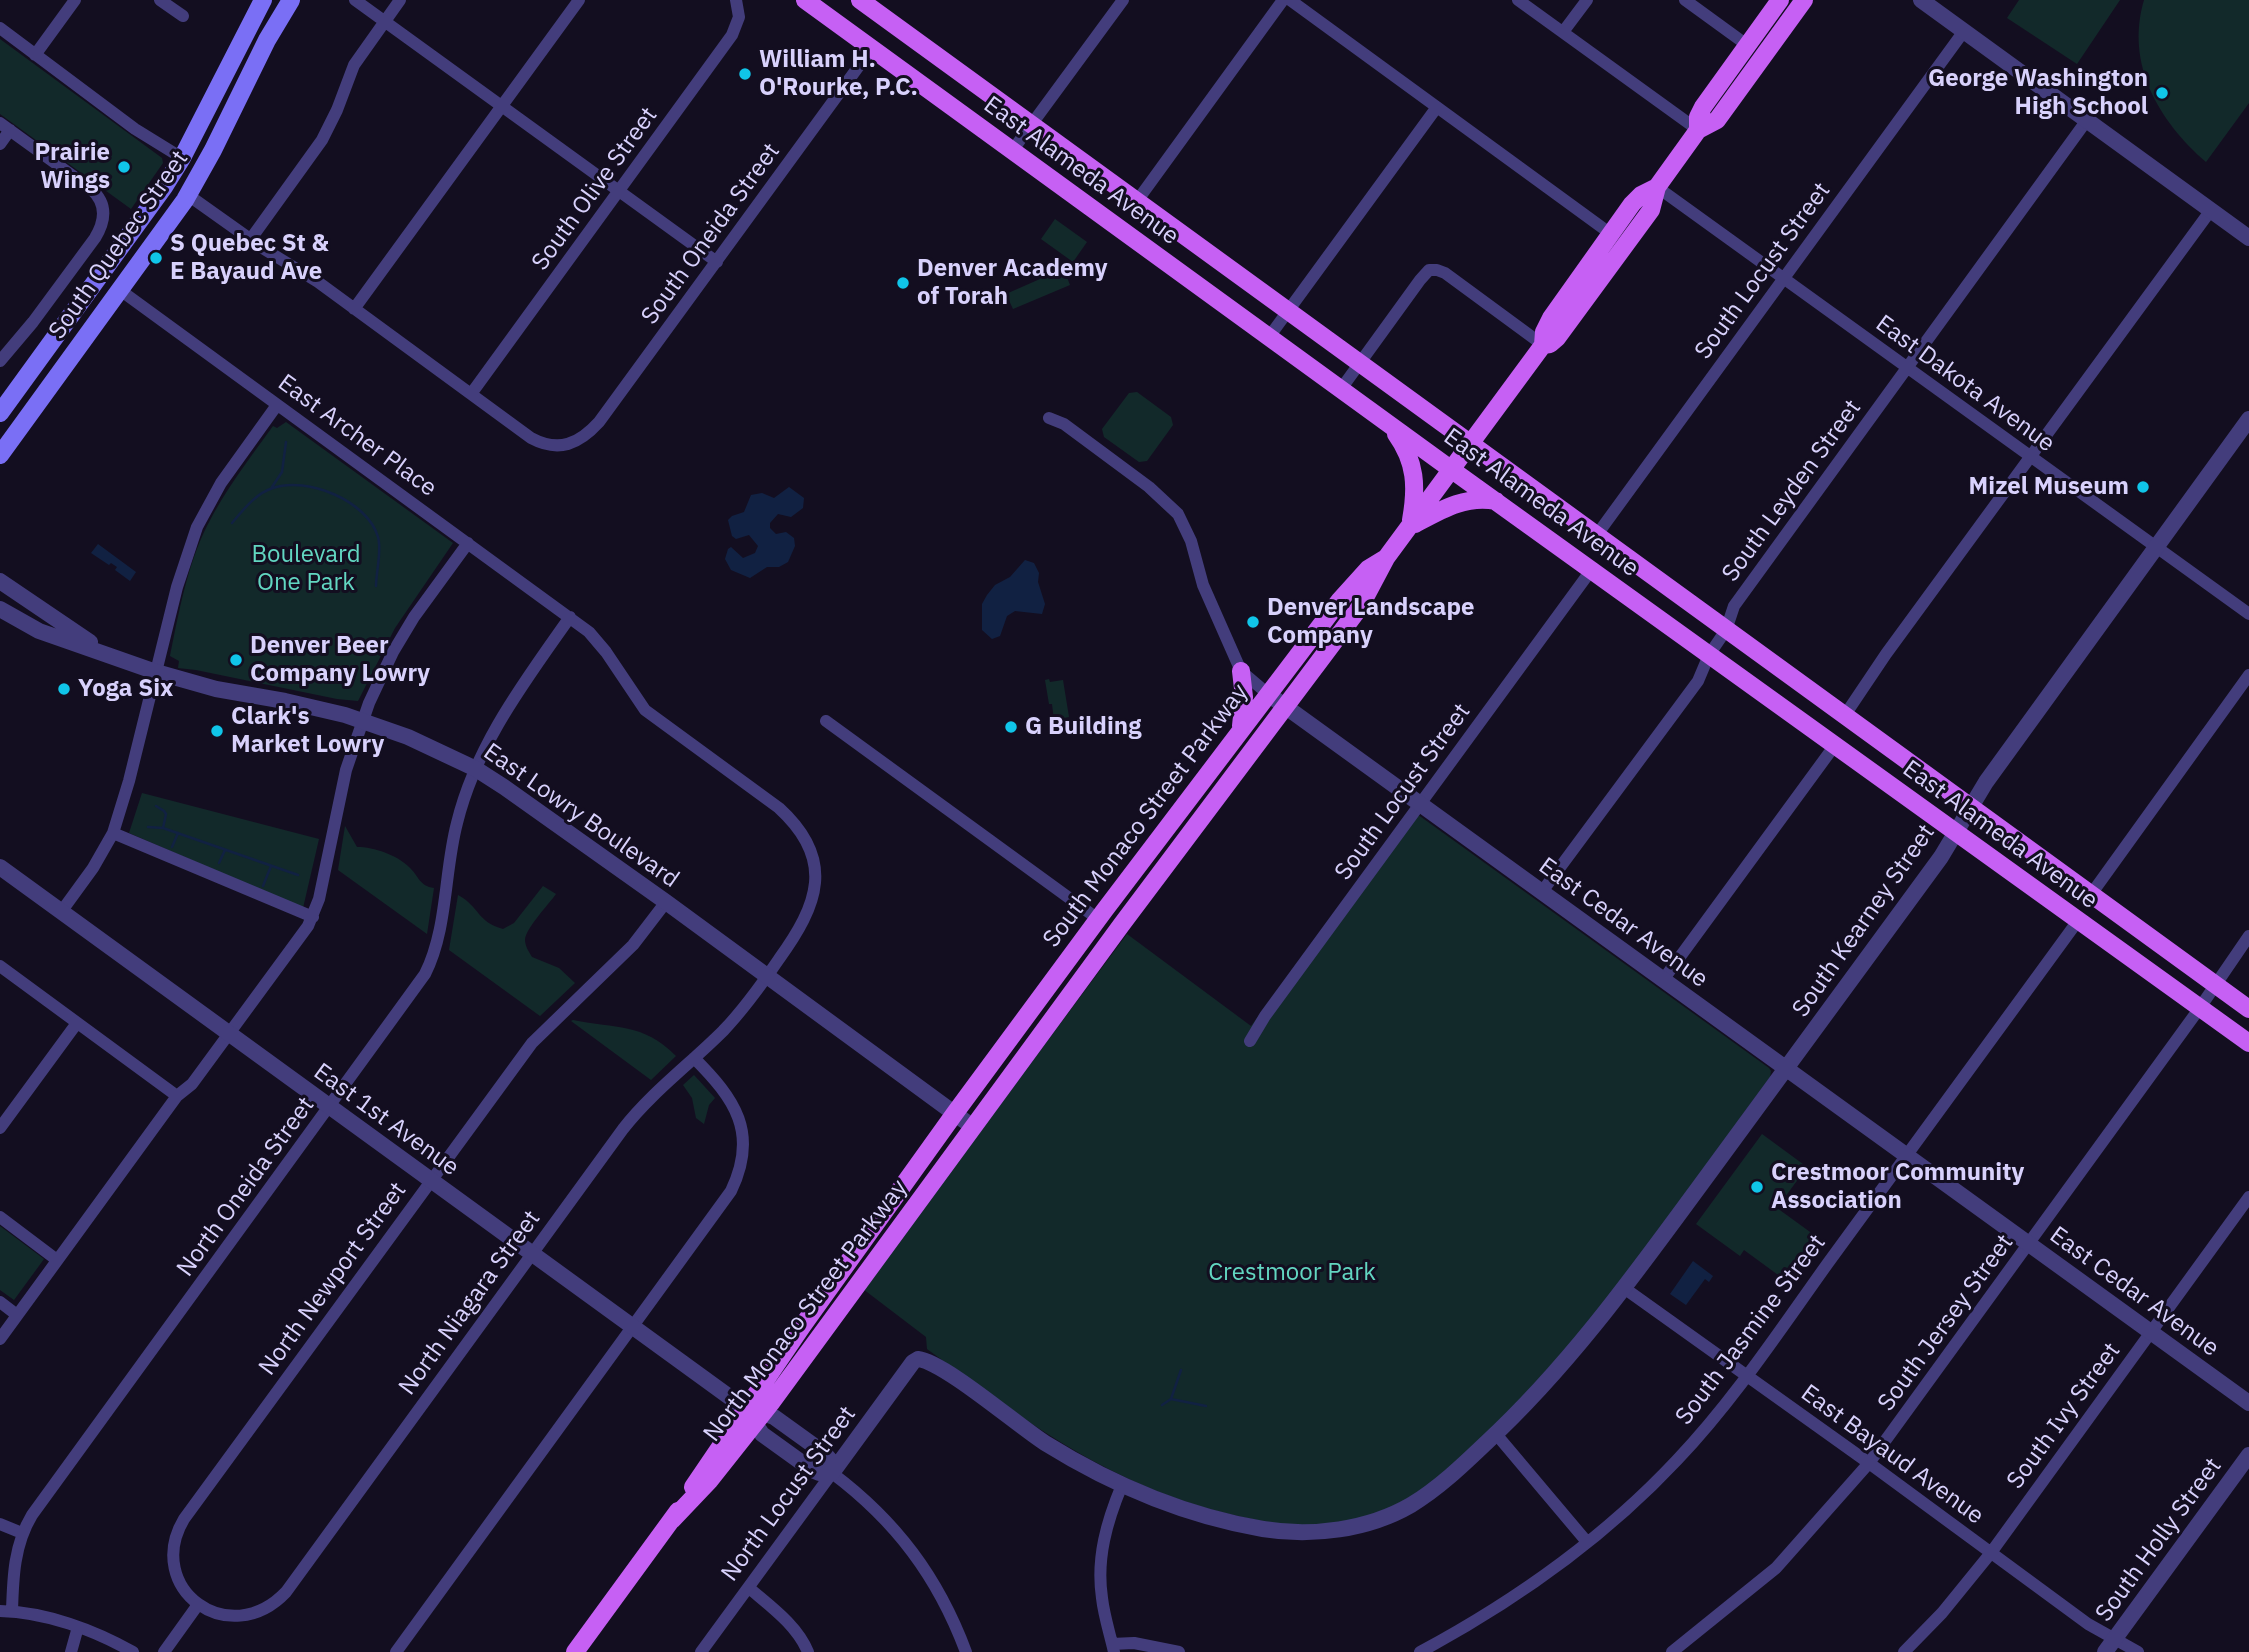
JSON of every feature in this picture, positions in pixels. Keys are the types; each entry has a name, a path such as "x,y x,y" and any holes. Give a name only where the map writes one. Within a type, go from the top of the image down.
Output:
{"main road":[{"name":"South Quebec Street","path":"0,413 156,199 182,158 263,0"},
{"name":"South Quebec Street","path":"0,454 188,195 267,40 291,0"},
{"name":"East Alameda Avenue","path":"805,0 2077,922 2249,1043"},
{"name":"East Alameda Avenue","path":"860,0 2249,1009"},
{"path":"1698,130 1698,117 1703,107 1780,0"},
{"path":"1657,187 1638,197 1611,234 1551,318 1544,332 1543,345 1550,344 1557,338 1651,210 1657,187 1698,130 1717,120 1804,0"},
{"name":"South Monaco Street Parkway","path":"973,1127 1360,607 1386,558 1543,345"},
{"path":"1385,420 1404,445 1414,469 1415,495 1409,527"},
{"path":"1409,527 1459,503 1482,499 1496,501"},
{"name":"South Monaco Street Parkway","path":"955,1113 1148,852 1349,589 1366,570 1386,558"},
{"path":"1240,731 1244,704 1241,671"},
{"path":"1122,924 1117,915 1120,906 1140,880 1148,852"},
{"path":"1066,1001 1077,969 1098,940 1098,919"},
{"name":"North Monaco Street Parkway","path":"755,1415 955,1113"},
{"name":"North Monaco Street Parkway","path":"575,1652 672,1520 973,1127"}],"street":[{"path":"35,55 75,0"},
{"path":"160,0 183,16"},
{"path":"355,0 717,262"},
{"path":"250,240 322,140 354,65 400,0"},
{"path":"354,309 579,0"},
{"path":"1012,151 1123,0"},
{"path":"1137,201 1283,0"},
{"path":"1290,0 1611,234"},
{"path":"1518,0 1698,130"},
{"path":"1563,32 1587,0"},
{"path":"1685,0 1747,45"},
{"path":"1921,0 2249,238"},
{"name":"South Olive Street","path":"471,394 732,35 739,17 737,2"},
{"path":"0,28 135,128 182,158"},
{"name":"South Locust Street","path":"1596,536 1964,31"},
{"name":"South Oneida Street","path":"471,394 539,442 558,446 579,439 599,422 872,48"},
{"path":"1269,337 1437,107"},
{"name":"South Leyden Street","path":"1541,893 1698,681 1709,654 1726,630 1734,606 2087,120"},
{"path":"0,144 5,126 91,188 103,207 102,225 95,238 37,317 0,361"},
{"name":"East Dakota Avenue","path":"1657,187 2249,614"},
{"path":"188,195 250,240 303,273 471,394"},
{"path":"1845,715 1886,654 2211,210"},
{"path":"1341,390 1429,270 1437,270 1449,276 1543,345"},
{"name":"East Archer Place","path":"120,290 570,617 601,645 645,710 779,808 794,822 806,839 814,869 812,904 796,935 766,976"},
{"path":"61,912 93,868 113,833 179,579 196,530 221,483 277,405"},
{"name":"East Cedar Avenue","path":"1049,418 1064,424 1162,498 1178,514 1191,541 1203,585 1241,671 1268,694 2249,1403"},
{"name":"South Kearney Street","path":"913,1362 925,1360 936,1365 1042,1441 1122,1485 1195,1513 1265,1529 1327,1531 1385,1517 1410,1505 1462,1466 1496,1434 1553,1376 1624,1289 1941,856 1986,782 2249,419"},
{"path":"0,1339 177,1096 192,1084 313,917 342,783 362,720 400,639 468,543"},
{"name":"South Locust Street","path":"1250,1041 1265,1016 1592,569"},
{"name":"East Lowry Boulevard","path":"0,581 109,654"},
{"name":"East Lowry Boulevard","path":"0,609 39,631 156,673 216,689 317,708 362,720 408,737 476,769 504,786 666,902 973,1127"},
{"path":"476,769 515,694 570,617"},
{"path":"2092,893 2249,675"},
{"path":"826,721 1098,919"},
{"path":"1663,980 1835,745"},
{"name":"North Oneida Street","path":"6,1611 15,1556 22,1533 32,1515 414,992 430,965 438,940 453,836 476,769"},
{"path":"113,833 313,917"},
{"name":"East 1st Avenue","path":"0,867 755,1415 774,1417 827,1455 832,1473"},
{"name":"North Newport Street","path":"197,1606 182,1585 175,1567 176,1538 181,1524 538,1036 633,945 666,902"},
{"name":"South Jasmine Street","path":"1420,1652 1490,1613 1543,1577 1628,1508 1677,1460 1747,1375 2077,922"},
{"name":"South Jersey Street","path":"1672,1652 1776,1568 1869,1463 2199,1009 2249,936"},
{"path":"0,966 177,1096"},
{"name":"North Niagara Street","path":"197,1606 216,1615 234,1618 254,1614 279,1600 632,1118 734,1019 766,976"},
{"path":"0,1128 77,1023"},
{"path":"396,1652 726,1199 739,1172 743,1142 739,1117 727,1093 694,1058"},
{"name":"South Ivy Street","path":"1904,1652 1942,1613 1990,1554 2249,1197"},
{"path":"0,1217 57,1260"},
{"name":"East Bayaud Avenue","path":"1624,1289 1869,1463 2088,1625 2110,1645 2138,1652"},
{"path":"0,1302 17,1315"},
{"name":"North Locust Street","path":"701,1652 913,1362"},
{"path":"1496,1434 1587,1542"},
{"name":"South Holly Street","path":"2110,1645 2249,1455"},
{"path":"832,1473 873,1506 914,1552 941,1595 966,1652"},
{"path":"1122,1485 1105,1533 1101,1570 1101,1594 1113,1648 1134,1643 1179,1652"},
{"path":"0,1524 22,1533"},
{"path":"749,1588 785,1619 804,1641 808,1652"},
{"path":"164,1652 197,1606"},
{"path":"6,1611 78,1627 133,1652"},
{"path":"71,1652 78,1627"}],"green space":[{"path":"2019,0 2120,0 2077,64 2007,18"},
{"path":"2144,0 2249,0 2249,103 2206,162 2174,128 2150,90 2139,47 2139,24"},
{"path":"0,39 162,158 163,163 131,209 0,114"},
{"path":"1055,219 1087,242 1073,262 1041,239"},
{"path":"1061,262 1070,285 1013,309 1006,294 1040,279 1037,272"},
{"path":"1137,392 1171,417 1173,425 1147,461 1139,462 1104,437 1102,429 1129,393"},
{"name":"Boulevard One Park","path":"286,422 453,543 395,628 358,701 178,668 179,661 170,656 189,573 207,526 230,487 273,426 277,428"},
{"path":"1049,679 1050,682 1063,680 1069,717 1054,720 1045,680"},
{"path":"142,793 319,839 303,908 129,833"},
{"name":"Crestmoor Park","path":"1410,809 1769,1068 1770,1077 1591,1321 1490,1431 1442,1475 1400,1503 1373,1514 1324,1525 1274,1523 1193,1504 1112,1471 1036,1427 927,1349 926,1337 863,1289 1127,934 1251,1026"},
{"path":"345,826 357,847 392,855 409,867 422,883 434,888 427,934 338,870"},
{"path":"543,886 556,894 526,935 526,944 532,957 559,968 575,983 540,1016 449,950 458,895 488,922 503,929 514,923"},
{"path":"571,1021 640,1032 664,1045 676,1056 651,1080"},
{"path":"694,1075 715,1098 709,1105 704,1124 696,1118 692,1098 683,1085"},
{"name":"Crestmoor Community Association","path":"1762,1134 1807,1167 1777,1208 1817,1237 1785,1280 1744,1250 1740,1256 1696,1224"},
{"path":"0,1226 44,1259 14,1300 0,1290"}],"water":[{"path":"789,487 804,498 803,508 791,517 778,514 770,523 770,528 776,534 786,532 794,538 795,546 788,562 779,567 767,567 750,578 731,570 725,559 728,549 731,547 743,558 755,553 758,546 749,535 736,539 732,536 728,520 744,512 751,495 762,493 774,498"},
{"path":"98,544 136,572 130,581 115,570 117,567 91,553"},
{"path":"1025,560 1034,563 1039,573 1038,582 1045,604 1042,614 1015,611 1007,616 1000,636 992,639 982,630 982,604 995,585 1010,577"},
{"path":"1693,1261 1713,1276 1709,1282 1705,1279 1686,1305 1670,1294"}],"waterway":[{"path":"272,487 282,472 286,442"},
{"path":"232,523 255,498 273,488 302,486 334,494 362,512 378,537 376,586"},
{"path":"156,806 166,814 163,828"},
{"path":"148,827 163,828 298,875"},
{"path":"172,847 178,833"},
{"path":"219,863 225,850"},
{"path":"263,886 271,866"},
{"path":"1162,1405 1171,1399 1181,1370"},
{"path":"1171,1399 1206,1406"}],"place":[{"name":"William H. O'Rourke, P.C.","path":"745,74"},
{"name":"George Washington High School","path":"2162,93"},
{"name":"Prairie Wings","path":"124,167"},
{"name":"S Quebec St & E Bayaud Ave","path":"156,258"},
{"name":"Denver Academy of Torah","path":"903,283"},
{"name":"Mizel Museum","path":"2143,487"},
{"name":"Denver Landscape Company","path":"1253,622"},
{"name":"Denver Beer Company Lowry","path":"236,660"},
{"name":"Yoga Six","path":"64,689"},
{"name":"G Building","path":"1011,727"},
{"name":"Clark's Market Lowry","path":"217,731"},
{"name":"Crestmoor Community Association","path":"1757,1187"}]}
